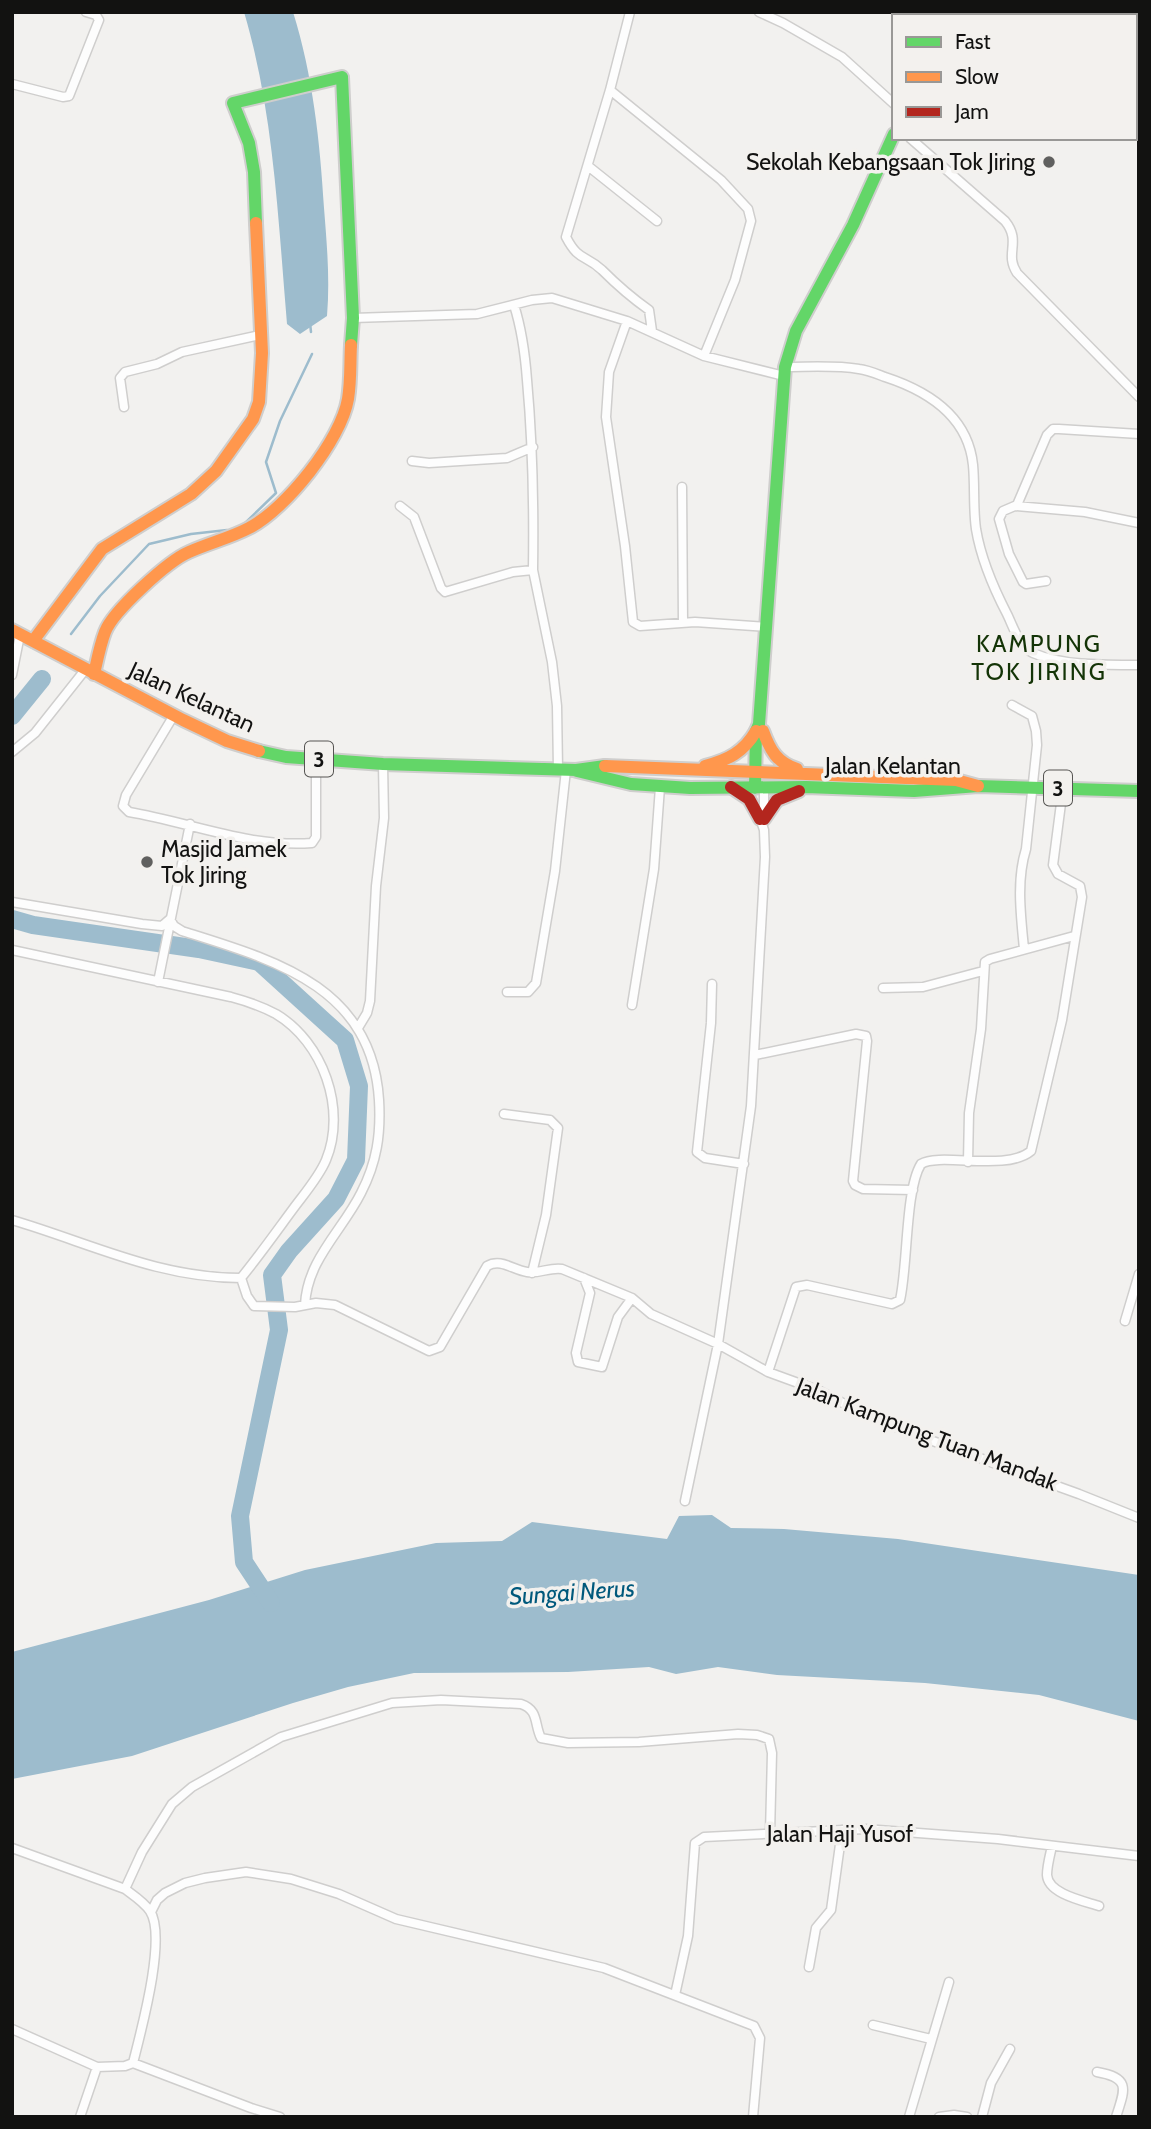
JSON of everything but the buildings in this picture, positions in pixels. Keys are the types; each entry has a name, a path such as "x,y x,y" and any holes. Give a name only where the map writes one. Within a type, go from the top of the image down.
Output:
{"main road":[{"path":"35,642 102,549 191,494 216,471 253,419 259,402 262,354 254,172 249,144 233,103 342,77 354,318 348,400 338,429 289,497 263,520 186,553 161,571 109,624 87,671"},
{"path":"760,788 759,729 784,371 796,331 853,225 892,138"},
{"name":"Jalan Kelantan","path":"16,633 228,741 286,757 383,764 567,770 601,766 956,780 978,786"},
{"path":"683,770 730,758 749,744 759,729"},
{"path":"759,729 779,761 790,767 832,776"},
{"name":"Jalan Kelantan","path":"567,770 604,781 660,787 897,791 956,790 978,786"},
{"name":"3","path":"978,786 1139,791"},
{"path":"731,788 749,799 762,820 777,800 807,788"}],"street":[{"path":"12,84 69,96 99,20 96,15 86,12"},
{"path":"630,12 610,90 566,237 574,253 596,266 649,310 652,331"},
{"path":"759,12 842,57 892,102"},
{"path":"783,23 787,12"},
{"path":"610,90 721,180 749,211 751,220 735,279 704,356"},
{"path":"912,140 1005,221 1014,236 1012,265 1017,273 1139,397"},
{"path":"588,166 657,221"},
{"path":"354,318 477,314 532,300 552,298 627,321 704,356 784,371 861,369 904,383 941,404 962,429 973,464 976,529 981,550 994,589 1024,646 1034,654 1074,662 1139,665"},
{"path":"507,992 528,992 536,983 555,870 567,770 552,662 533,570 533,447 524,343 514,305"},
{"path":"627,321 609,372 606,417 633,622 640,626 683,623 766,627"},
{"path":"124,407 120,378 125,372 157,364 182,352 260,334"},
{"path":"1016,506 1049,431 1059,429 1139,434"},
{"path":"412,461 429,463 507,458 533,447"},
{"path":"682,487 683,623"},
{"path":"400,506 414,517 440,588 445,592 513,572 533,570"},
{"path":"1046,581 1025,583 1009,554 999,516 1005,509 1016,506 1085,512 1139,523"},
{"path":"12,675 16,633"},
{"path":"12,752 35,733 87,671"},
{"path":"1012,705 1034,720 1037,737 1026,849 1021,863 1020,906 1024,949"},
{"path":"174,715 126,795 123,806 129,812 238,837 312,843 316,837 317,759"},
{"path":"358,1028 368,1013 370,1000 376,886 384,818 383,764"},
{"path":"632,1005 654,869 660,787"},
{"path":"685,1501 718,1344 744,1164 755,1055 765,866 760,788"},
{"path":"768,1372 796,1287 807,1285 891,1304 901,1300 913,1190 917,1171 926,1161 968,1162 1023,1156 1031,1151 1059,1031 1082,890 1075,882 1058,874 1053,864 1063,788"},
{"path":"158,982 190,824"},
{"path":"12,902 150,925 164,925 169,922"},
{"path":"169,922 182,931 276,963 311,981 343,1010 358,1028 371,1054 377,1075 379,1111 376,1156 361,1194 316,1262 306,1287 306,1305"},
{"path":"968,1162 969,1113 981,1029 985,962 1074,936"},
{"path":"12,950 256,1004 277,1015 307,1042 319,1060 329,1085 333,1126 325,1164 241,1278"},
{"path":"883,988 923,987 983,971"},
{"path":"712,984 710,1035 698,1152 705,1158 744,1164"},
{"path":"755,1055 856,1034 866,1036 853,1181 863,1189 913,1190"},
{"path":"241,1278 247,1296 254,1306 295,1307 316,1303 335,1305 429,1351 440,1347 487,1266 498,1262 532,1273 546,1215 558,1128 550,1120 504,1114"},
{"path":"12,1220 146,1265 181,1273 241,1278"},
{"name":"Jalan Kampung Tuan Mandak","path":"532,1273 555,1268 584,1278 632,1298 651,1314 718,1344 768,1372 820,1391 860,1412 1139,1518"},
{"path":"1125,1321 1139,1274"},
{"path":"584,1278 590,1293 576,1353 581,1364 602,1367 618,1317 632,1298"},
{"path":"125,1889 163,1816 172,1804 192,1787 262,1746 294,1732 375,1707 412,1701 521,1704 534,1712 541,1738 568,1743 639,1742 738,1734 764,1736 769,1739 772,1753 770,1834"},
{"name":"Jalan Haji Yusof","path":"675,1995 688,1936 695,1843 704,1837 865,1829 958,1836 1139,1856"},
{"path":"809,1967 816,1928 831,1910 842,1830"},
{"path":"1052,1846 1047,1877 1052,1885 1060,1891 1099,1906"},
{"path":"12,1848 125,1889 151,1912"},
{"path":"133,2063 143,2023 156,1942 151,1912 157,1900 185,1883 229,1874 258,1874 323,1888 396,1919 590,1964 746,2021 757,2030 760,2038 753,2117"},
{"path":"909,2117 949,1982"},
{"path":"873,2025 932,2039"},
{"path":"12,2029 97,2067 133,2063 279,2117"},
{"path":"982,2117 991,2083 1010,2049"},
{"path":"80,2117 97,2067"},
{"path":"1097,2072 1113,2075 1122,2082 1124,2088 1116,2117"},
{"path":"939,2117 967,2117"}],"water":[{"path":"244,12 293,12 311,85 322,183 328,303 327,316 300,334 287,324 268,127"},
{"name":"Sungai Nerus","path":"712,1515 731,1528 784,1529 898,1539 1139,1575 1139,1721 1039,1695 925,1683 777,1675 718,1667 676,1674 649,1667 568,1672 414,1673 348,1687 293,1703 132,1756 12,1779 12,1652 209,1600 305,1570 436,1543 502,1541 532,1522 667,1539 679,1516"}],"waterway":[{"path":"310,323 311,332"},
{"path":"243,525 276,493 266,462 280,421 312,354"},
{"path":"71,634 100,596 149,544 191,534 227,530"},
{"path":"12,716 42,679"},
{"path":"12,919 33,925 199,949 259,962 345,1040 359,1086 356,1160 336,1199 289,1251 272,1275 279,1330 240,1516 244,1562 271,1603"}],"traffic: fast":[{"path":"256,223 254,172 249,143 233,103 342,77 353,318 351,345"},
{"path":"755,788 756,731 759,724 785,367 796,331 853,225 892,138"},
{"path":"259,751 286,757 383,764 576,770 605,766"},
{"path":"577,771 631,784 690,788 806,787 914,791 978,786 1139,791"}],"traffic: slow":[{"path":"33,641 102,549 191,494 216,471 253,419 259,402 262,353 256,223"},
{"path":"94,674 103,637 110,623 142,588 180,557 242,532 264,519 310,472 335,434 343,416 349,392 351,345"},
{"path":"12,630 183,720 227,741 259,751"},
{"path":"705,766 735,754 756,731"},
{"path":"763,731 775,755 797,769"},
{"path":"605,766 956,780 978,786"}],"traffic: jam":[{"path":"731,787 749,799 760,819"},
{"path":"764,819 777,800 799,791"}],"place":[{"name":"Sekolah Kebangsaan Tok Jiring","path":"1049,162"},
{"name":"Masjid Jamek Tok Jiring","path":"147,862"}],"district":[{"name":"KAMPUNG TOK JIRING","path":"1039,657"}]}
